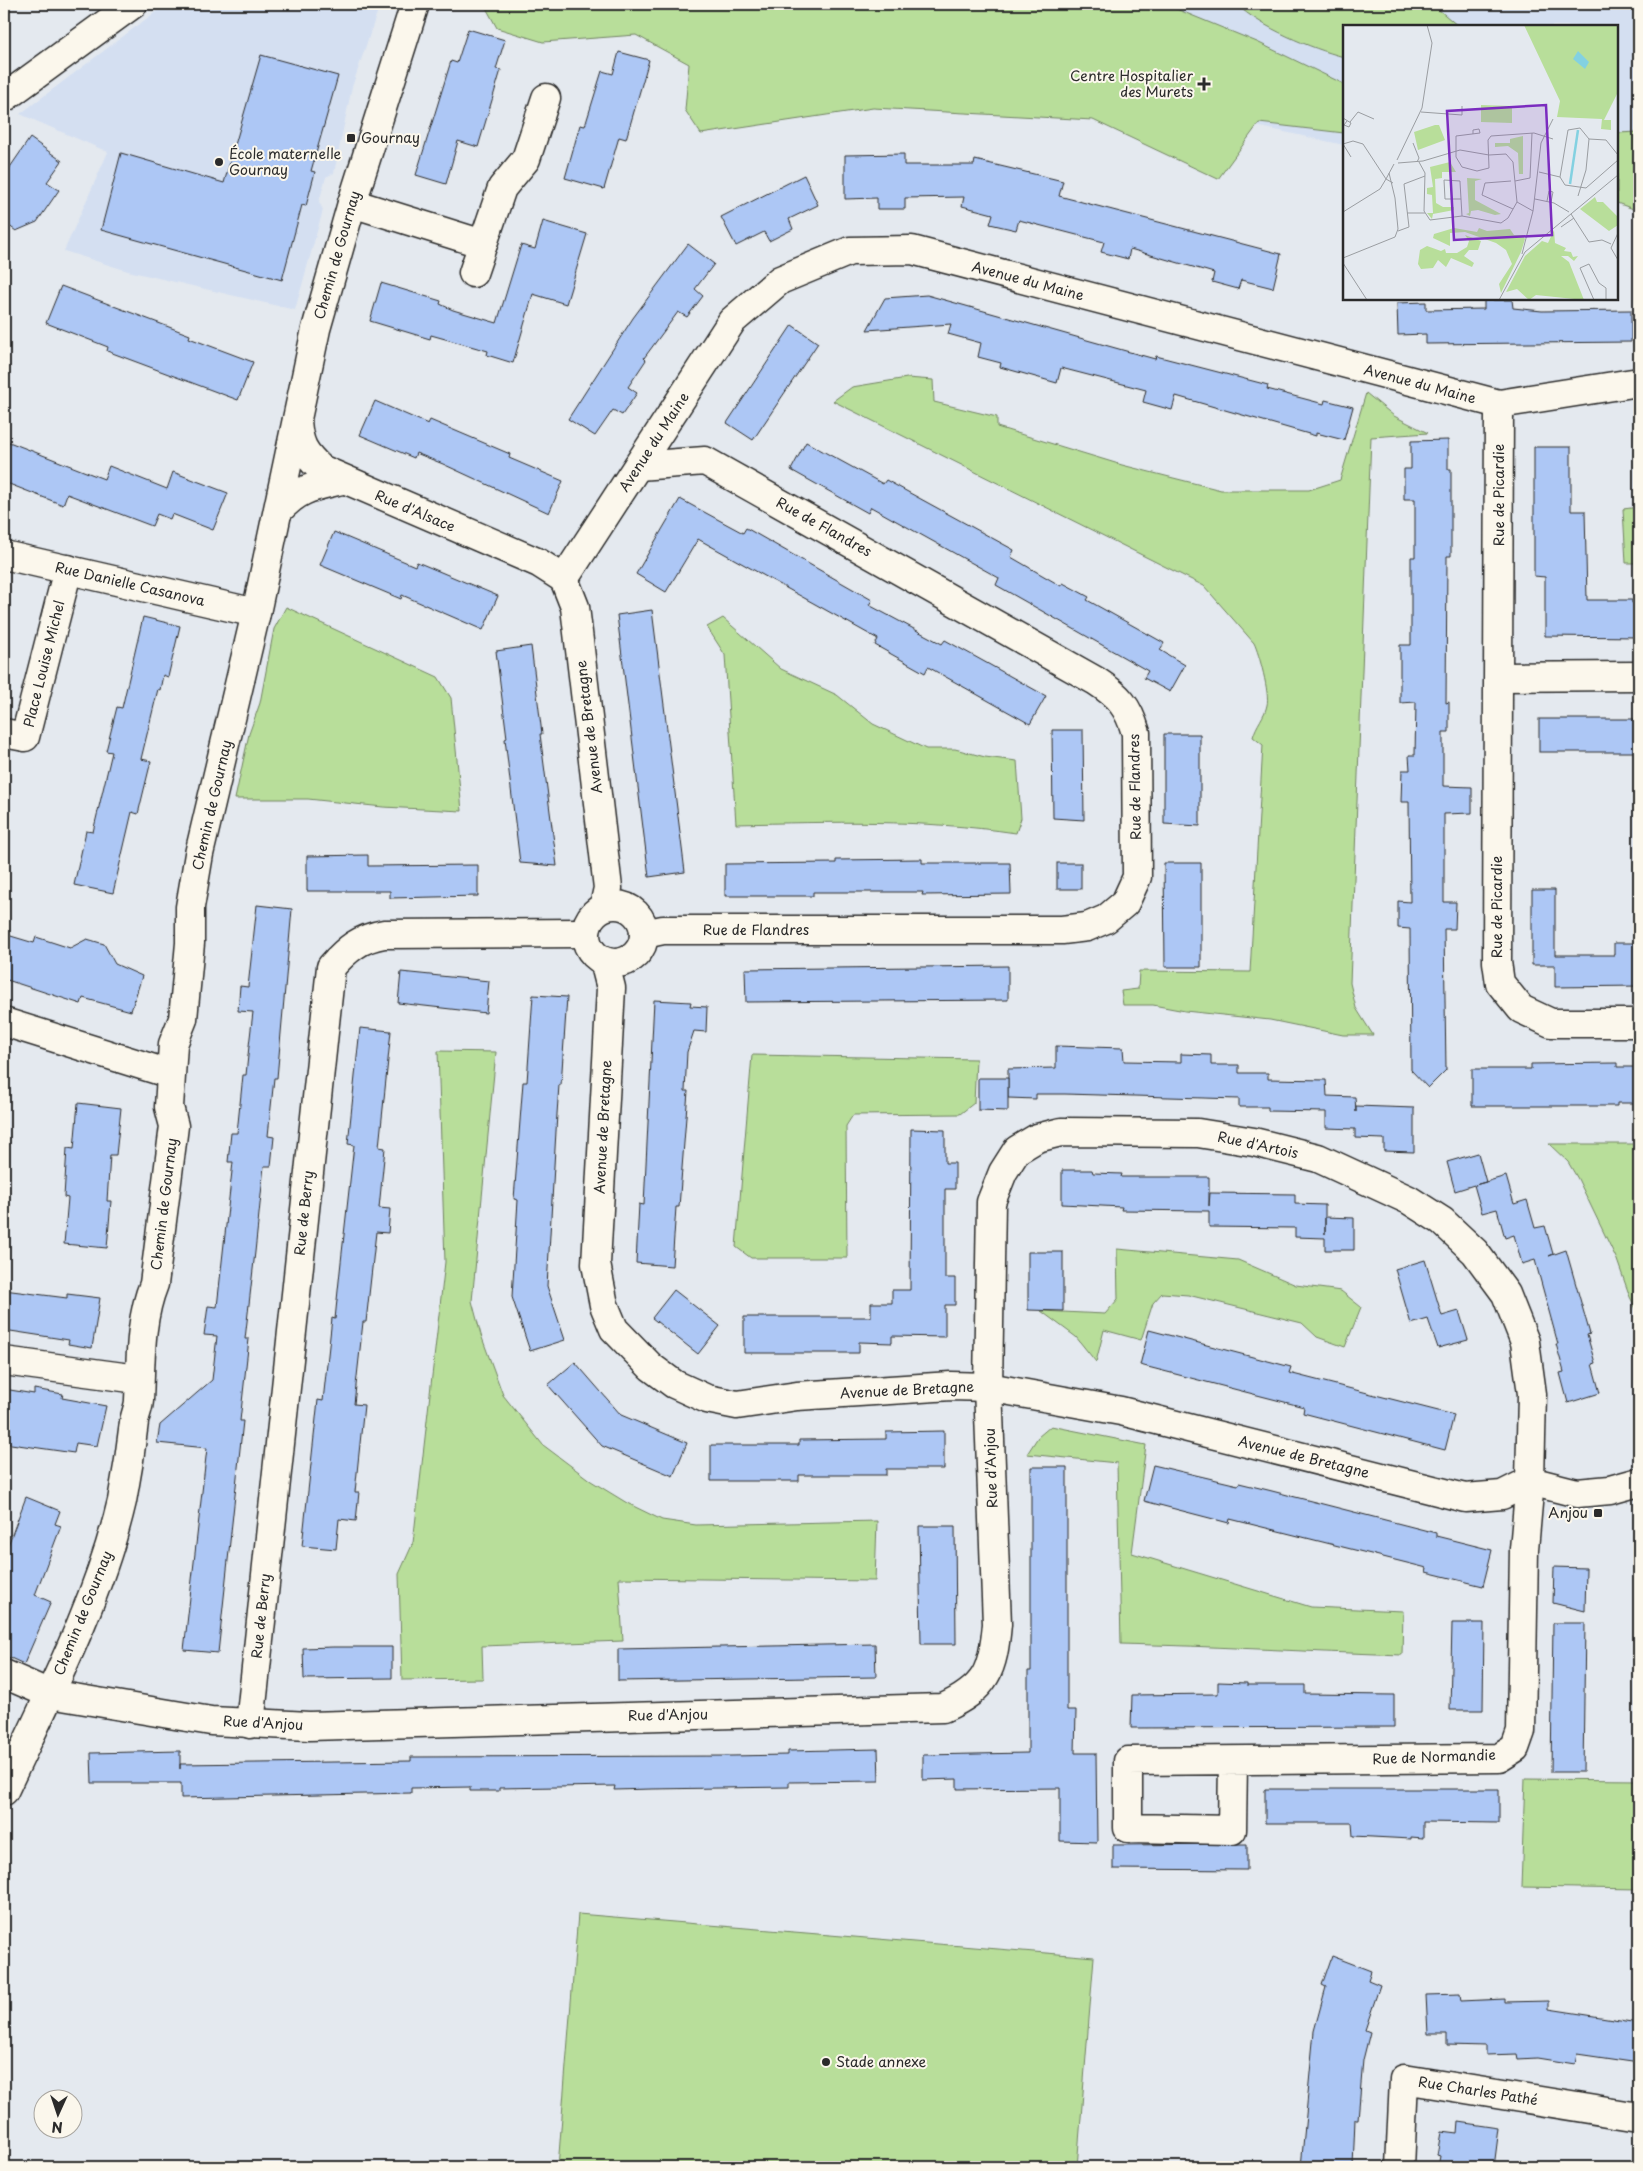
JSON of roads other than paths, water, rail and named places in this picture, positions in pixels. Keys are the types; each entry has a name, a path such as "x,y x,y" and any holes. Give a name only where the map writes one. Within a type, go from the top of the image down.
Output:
{"street":[{"path":"4,98 133,4"},
{"name":"Chemin de Gournay","path":"4,1791 50,1694 112,1544 130,1460 139,1401 138,1379 147,1302 154,1284 174,1126 169,1107 173,1044 183,1019 190,943 190,906 200,854 256,612 296,416 316,329 352,203 415,4"},
{"path":"473,273 502,188 526,159 546,98"},
{"path":"352,203 483,244"},
{"name":"Avenue du Maine","path":"564,578 732,321 780,280 850,251 912,250 1499,404 1639,382"},
{"name":"Rue de Picardie","path":"1499,404 1497,962 1500,983 1521,1008 1551,1023 1639,1023"},
{"name":"Rue d'Alsace","path":"296,416 299,442 307,456 321,469 342,480 539,563 564,578"},
{"name":"Rue de Flandres","path":"638,466 705,462 1117,694 1130,713 1136,733 1137,877 1125,903 1106,919 1087,927 1062,930 663,930 644,934"},
{"path":"278,511 293,495 312,487 342,480"},
{"name":"Rue Danielle Casanova","path":"4,556 256,612"},
{"name":"Place Louise Michel","path":"4,733 25,737 68,569"},
{"name":"Avenue de Bretagne","path":"564,578 575,607 608,888 604,906"},
{"path":"1499,677 1639,676"},
{"path":"614,904 632,910 643,925 644,934 643,944 631,958 614,963 604,961 590,950 585,933 590,916 604,906 614,904"},
{"name":"Rue de Berry","path":"250,1724 331,967 348,948 369,937 384,934 585,933"},
{"name":"Avenue de Bretagne","path":"604,961 611,988 596,1264 604,1305 614,1328 651,1367 674,1384 707,1399 737,1405 797,1396 951,1386 988,1387 1086,1403 1465,1498 1502,1495 1530,1481"},
{"path":"4,1022 170,1074"},
{"name":"Rue d'Artois","path":"988,1387 991,1202 1003,1172 1017,1150 1037,1138 1061,1132 1198,1133 1216,1136 1263,1145 1327,1162 1409,1200 1442,1221 1475,1252 1506,1294 1525,1342 1532,1394 1530,1481"},
{"path":"4,1362 138,1379"},
{"name":"Rue d'Anjou","path":"4,1674 50,1694 211,1720 250,1724 309,1726 943,1708 971,1694 984,1679 992,1662 996,1643 997,1624 988,1387"},
{"path":"1530,1481 1577,1493 1610,1490 1639,1482"},
{"name":"Rue de Normandie","path":"1233,1761 1232,1830 1128,1828 1128,1761 1499,1758 1515,1748 1521,1731 1524,1549 1530,1481"},
{"name":"Rue Charles Pathé","path":"1400,2167 1404,2080 1639,2117"}],"place":[{"name":"Centre Hospitalier des Murets","path":"1204,84"},
{"name":"Gournay","path":"351,138"},
{"name":"École maternelle Gournay","path":"219,162"},
{"name":"Anjou","path":"1598,1513"},
{"name":"Stade annexe","path":"826,2062"}]}
